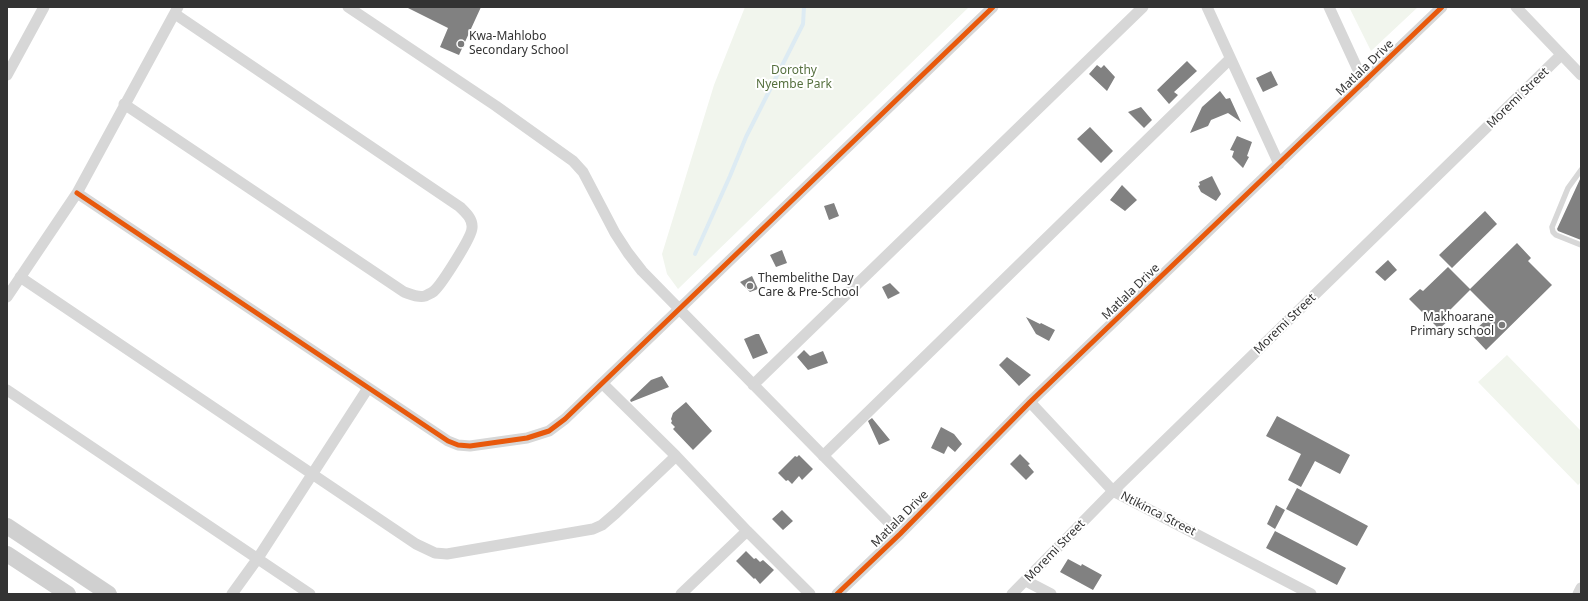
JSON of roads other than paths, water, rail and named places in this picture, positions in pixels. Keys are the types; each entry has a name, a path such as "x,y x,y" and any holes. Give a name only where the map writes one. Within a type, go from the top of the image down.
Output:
{"main road":[{"path":"7,526 109,594"},
{"path":"7,554 68,594"}],"street":[{"path":"7,75 44,7"},
{"path":"348,7 496,106 573,161 583,172 615,233 642,271 900,534"},
{"path":"77,193 448,441 458,445 470,446 527,438 549,430 565,419 993,7"},
{"path":"753,385 1143,7"},
{"path":"1207,7 1279,164"},
{"path":"1329,7 1364,83"},
{"name":"Matlala Drive","path":"837,594 900,534 1030,402 1442,7"},
{"path":"1516,7 1581,75"},
{"path":"7,297 77,193 124,104 176,11 460,207 472,222 472,229 468,240 434,292 425,296 415,296 404,292 124,104"},
{"name":"Moremi Street","path":"1012,594 1113,491 1561,55"},
{"path":"823,456 1230,59"},
{"path":"20,277 416,544 435,554 447,554 593,530 602,525 616,513 676,456"},
{"path":"602,383 676,456 747,531 810,594"},
{"path":"232,594 258,558 368,388"},
{"path":"7,390 310,594"},
{"name":"Ntikinca Street","path":"1030,402 1113,491 1312,594"},
{"path":"681,594 747,531"},
{"path":"1026,581 1051,594"},
{"path":"1578,594 1581,588"}],"lane":[{"path":"1581,170 1568,188 1552,227 1553,232 1556,235 1581,245"}],"waterway":[{"path":"695,254 746,137 803,24 804,7"}],"place":[{"name":"Kwa-Mahlobo Secondary School","path":"461,44"},
{"name":"Thembelithe Day Care & Pre-School","path":"750,286"},
{"name":"Makhoarane Primary school","path":"1502,325"}],"park label":[{"name":"Dorothy Nyembe Park","path":"794,78"}]}
